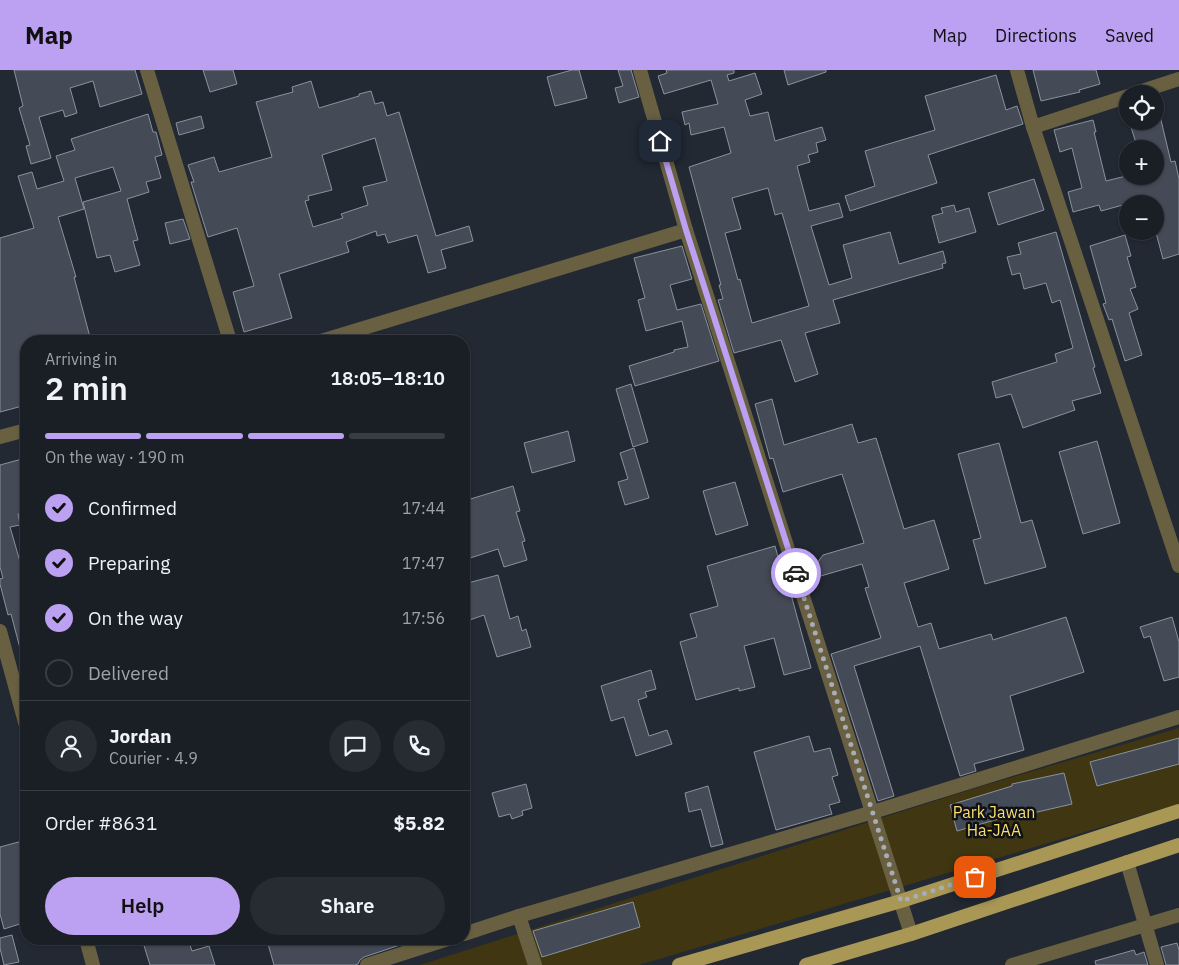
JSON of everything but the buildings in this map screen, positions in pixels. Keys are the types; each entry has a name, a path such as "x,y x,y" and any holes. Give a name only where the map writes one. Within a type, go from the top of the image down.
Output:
{"main road":[{"path":"679,965 901,901 1179,810"},
{"path":"806,965 911,934 1179,845"}],"street":[{"path":"147,70 228,335"},
{"path":"640,70 686,230 911,934"},
{"path":"1017,70 1033,127 1179,566"},
{"path":"1159,85 1179,78"},
{"path":"1033,127 1119,99"},
{"path":"341,335 686,230"},
{"path":"0,437 20,432"},
{"path":"0,631 20,704"},
{"path":"470,932 873,812 1179,717"},
{"path":"1127,862 1157,965"},
{"path":"1012,965 1179,915"},
{"path":"519,916 535,965"},
{"path":"88,945 93,965"},
{"path":"366,965 429,945"}],"green space":[{"name":"Park Jawan Ha-JAA","path":"1179,728 1179,804 639,965 420,965 979,787"}],"way so far":[{"path":"796,573 901,901 975,877"}],"route":[{"path":"660,141 686,230 796,573"}]}
